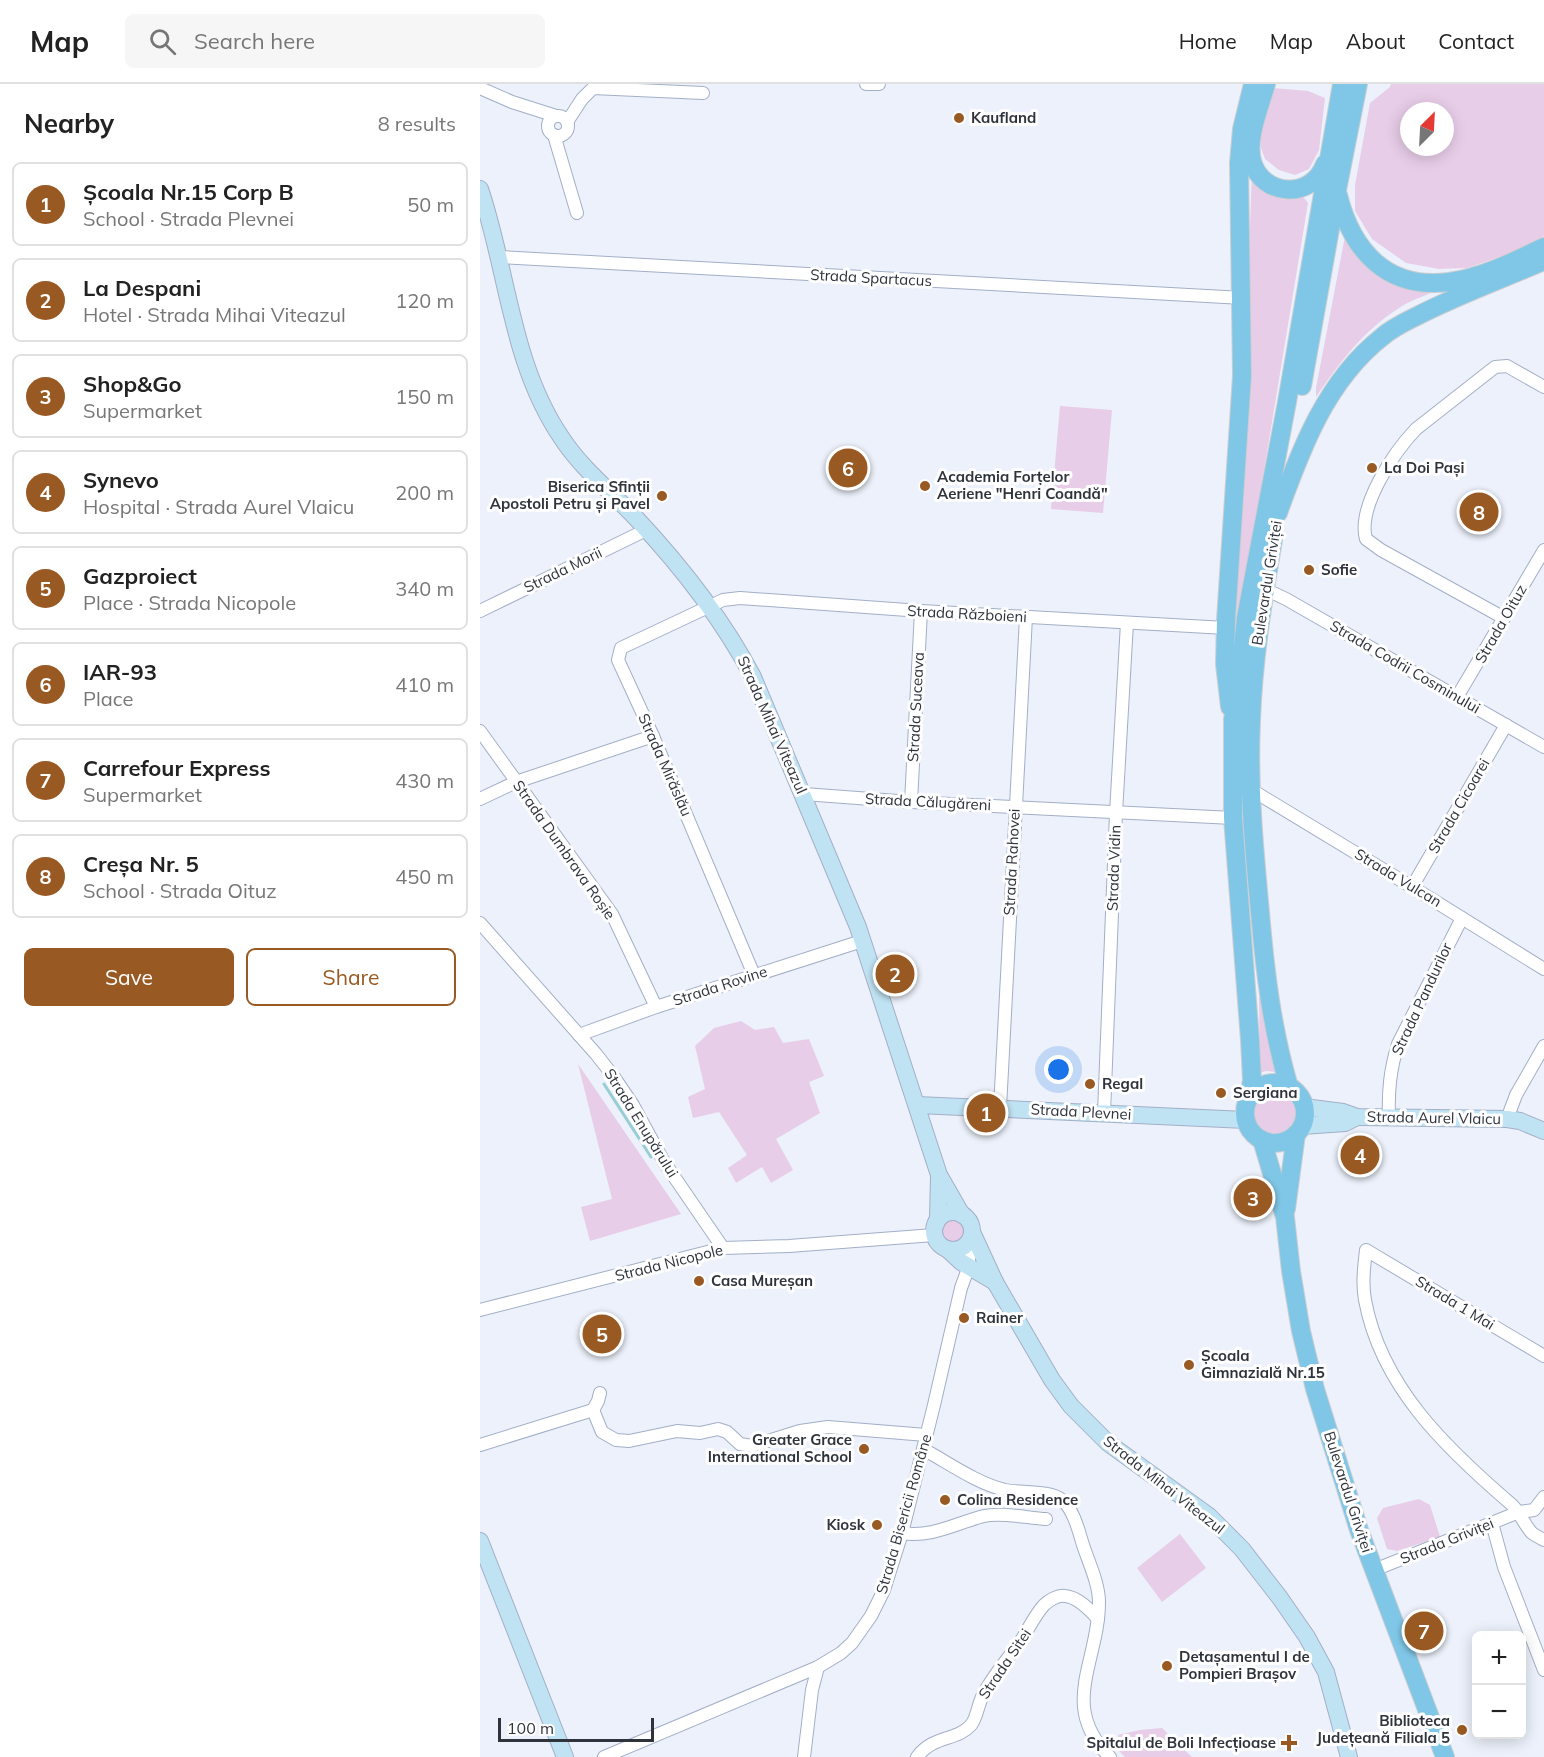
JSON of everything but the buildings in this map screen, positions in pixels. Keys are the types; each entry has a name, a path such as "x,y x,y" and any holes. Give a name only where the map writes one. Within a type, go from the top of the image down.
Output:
{"main road":[{"name":"Bulevardul Griviței","path":"1233,719 1228,702 1226,628 1242,376 1240,153 1242,129 1253,84"},
{"path":"1266,84 1255,125 1251,153 1253,164 1262,178 1280,188 1289,190 1304,188 1320,175 1330,148"},
{"name":"Bulevardul Griviței","path":"1249,1098 1252,1080 1251,1050 1233,819 1233,719 1238,697 1246,618 1287,402 1330,148 1349,86"},
{"name":"Bulevardul Griviței","path":"1289,1087 1275,1037 1268,993 1253,841 1250,789 1251,720 1256,653 1265,589 1337,190 1349,86"},
{"path":"1337,190 1342,214 1358,245 1386,271 1403,278 1420,282 1450,282 1488,271 1544,247"},
{"path":"1278,513 1300,452 1312,427 1341,381 1368,348 1398,326 1439,304 1544,261"},
{"path":"1281,1084 1289,1087 1299,1095 1304,1107 1305,1117 1299,1130 1280,1142 1262,1140 1251,1131 1246,1120 1249,1098 1263,1086 1281,1084"},
{"name":"Bulevardul Griviței","path":"1285,1217 1299,1130"},
{"name":"Bulevardul Griviței","path":"1262,1140 1285,1217 1301,1331 1315,1389 1344,1486 1445,1757"}],"street":[{"path":"867,84 879,84"},
{"path":"480,88 562,119"},
{"path":"577,213 554,135 549,131 550,118 562,119 593,88 703,93"},
{"name":"Strada Mihai Viteazul","path":"480,189 499,257 522,357 530,380 549,418 584,465 646,530 711,606 733,639 753,677 804,794 862,941 939,1175 962,1215"},
{"name":"Strada Spartacus","path":"499,257 1243,298"},
{"path":"1504,618 1381,550 1366,539 1364,518 1389,464 1406,440 1416,429 1495,367 1507,366 1544,387"},
{"name":"Strada Morii","path":"480,611 646,530"},
{"name":"Strada Oituz","path":"1457,697 1544,550"},
{"name":"Strada Codrii Cosminului","path":"1265,589 1544,747"},
{"name":"Strada Războieni","path":"711,606 723,600 740,598 921,611 1226,628"},
{"name":"Strada Mirăslău","path":"711,606 624,646 618,652 618,660 653,736 754,975"},
{"name":"Strada Suceava","path":"911,802 921,611"},
{"name":"Strada Rahovei","path":"1000,1108 1026,617"},
{"name":"Strada Vidin","path":"1104,1113 1116,813 1127,623"},
{"name":"Strada Cicoarei","path":"1412,887 1506,725"},
{"name":"Strada Dumbrava Roșie","path":"480,730 612,914 656,1007"},
{"path":"480,799 516,782 653,736"},
{"name":"Strada Vulcan","path":"1250,789 1544,969"},
{"name":"Strada Călugăreni","path":"804,794 1233,819"},
{"name":"Strada Pandurilor","path":"1389,1118 1390,1067 1398,1044 1462,918"},
{"name":"Strada Enupărului","path":"480,923 596,1054 627,1095 664,1162 723,1248"},
{"name":"Strada Rovine","path":"579,1035 656,1007 862,941"},
{"path":"1507,1119 1516,1095 1544,1046"},
{"name":"Strada Plevnei","path":"917,1105 1246,1120"},
{"name":"Strada Aurel Vlaicu","path":"1304,1107 1343,1112 1357,1118"},
{"name":"Strada Aurel Vlaicu","path":"1299,1130 1345,1123 1357,1118 1389,1118 1507,1119 1520,1121 1544,1131"},
{"name":"Strada Mihai Viteazul","path":"939,1175 940,1239 969,1266 995,1282"},
{"path":"940,1239 960,1249 970,1237 970,1222 962,1215 956,1213 941,1216 940,1239 956,1267 961,1287 977,1280 995,1282"},
{"name":"Strada Mihai Viteazul","path":"970,1237 1052,1380 1077,1413 1108,1443 1209,1516 1242,1549 1268,1581 1321,1659 1350,1757"},
{"name":"Strada Bisericii Române","path":"604,1757 818,1667 852,1643 871,1616 884,1590 902,1533 961,1287 969,1266 970,1237"},
{"name":"Strada Nicopole","path":"480,1310 723,1248 940,1239"},
{"name":"Strada 1 Mai","path":"1520,1512 1464,1464 1414,1408 1391,1373 1376,1337 1365,1300 1365,1250 1544,1356"},
{"path":"480,1444 592,1410 600,1393"},
{"path":"592,1410 602,1432 616,1440 629,1441 678,1431 700,1433 717,1429 727,1432 740,1444 752,1446 800,1431 828,1427 926,1435"},
{"path":"923,1449 993,1486 1023,1493 1056,1496 1067,1506 1081,1537 1099,1600 1098,1619 1084,1688 1085,1722 1110,1757"},
{"name":"Strada Griviței","path":"1374,1570 1520,1512 1534,1509 1544,1497"},
{"path":"1520,1512 1531,1532 1544,1540"},
{"path":"902,1533 916,1535 943,1530 986,1516 1046,1519"},
{"path":"1492,1523 1504,1567 1544,1670"},
{"path":"480,1541 566,1757"},
{"name":"Strada Sitei","path":"917,1757 933,1742 962,1731 971,1725 976,1716 977,1707 994,1675 1046,1603 1054,1598 1065,1596 1077,1600 1098,1619"},
{"path":"804,1757 812,1690 818,1667"}],"shaded area":[{"path":"1391,84 1544,84 1544,236 1528,247 1467,268 1439,269 1406,263 1372,239 1355,211 1355,185 1370,103"},
{"path":"1261,87 1308,91 1325,98 1319,150 1309,169 1295,175 1279,170 1265,159 1261,148"},
{"path":"1252,168 1302,195 1308,203 1238,629 1236,629"},
{"path":"1346,231 1361,255 1432,287 1433,292 1411,301 1374,327 1343,360 1316,397 1316,388"},
{"path":"1060,406 1112,410 1103,513 1051,509"},
{"path":"1259,997 1263,997 1276,1072 1260,1073"},
{"path":"741,1021 755,1030 774,1027 783,1043 809,1039 824,1076 809,1082 820,1113 776,1139 793,1170 771,1183 762,1167 736,1183 728,1168 747,1155 719,1112 693,1118 688,1097 705,1089 695,1046 714,1028"},
{"path":"578,1064 681,1214 590,1241 581,1207 612,1199"},
{"path":"1275,1090 1291,1097 1298,1113 1291,1129 1275,1136 1259,1129 1252,1113 1259,1097"},
{"path":"953,1218 963,1222 967,1232 963,1242 953,1246 943,1242 939,1232 943,1222"},
{"path":"1419,1499 1430,1505 1440,1537 1397,1551 1387,1549 1377,1518 1383,1508"},
{"path":"1180,1534 1206,1568 1162,1602 1137,1568"},
{"path":"1162,1728 1192,1757 1125,1757 1119,1751 1118,1735"}],"waterway":[{"path":"604,1084 651,1157"}],"place":[{"name":"Kaufland","path":"959,118"},
{"name":"IAR-93","path":"848,468"},
{"name":"La Doi Pași","path":"1372,468"},
{"name":"Academia Forțelor Aeriene \"Henri Coandă\"","path":"925,486"},
{"name":"Biserica Sfinții Apostoli Petru și Pavel","path":"662,496"},
{"name":"Creșa Nr. 5","path":"1479,512"},
{"name":"Sofie","path":"1309,570"},
{"name":"La Despani","path":"895,974"},
{"name":"Regal","path":"1090,1084"},
{"name":"Sergiana","path":"1221,1093"},
{"name":"Școala Nr.15 Corp B","path":"986,1113"},
{"name":"Synevo","path":"1360,1155"},
{"name":"Shop&Go","path":"1253,1198"},
{"name":"Casa Mureșan","path":"699,1281"},
{"name":"Rainer","path":"964,1318"},
{"name":"Gazproiect","path":"602,1334"},
{"name":"Școala Gimnazială Nr.15","path":"1189,1365"},
{"name":"Greater Grace International School","path":"864,1449"},
{"name":"Colina Residence","path":"945,1500"},
{"name":"Kiosk","path":"877,1525"},
{"name":"Carrefour Express","path":"1424,1631"},
{"name":"Detașamentul I de Pompieri Brașov","path":"1167,1666"},
{"name":"Biblioteca Județeană Filiala 5","path":"1462,1730"},
{"name":"Spitalul de Boli Infecțioase","path":"1289,1743"}]}
